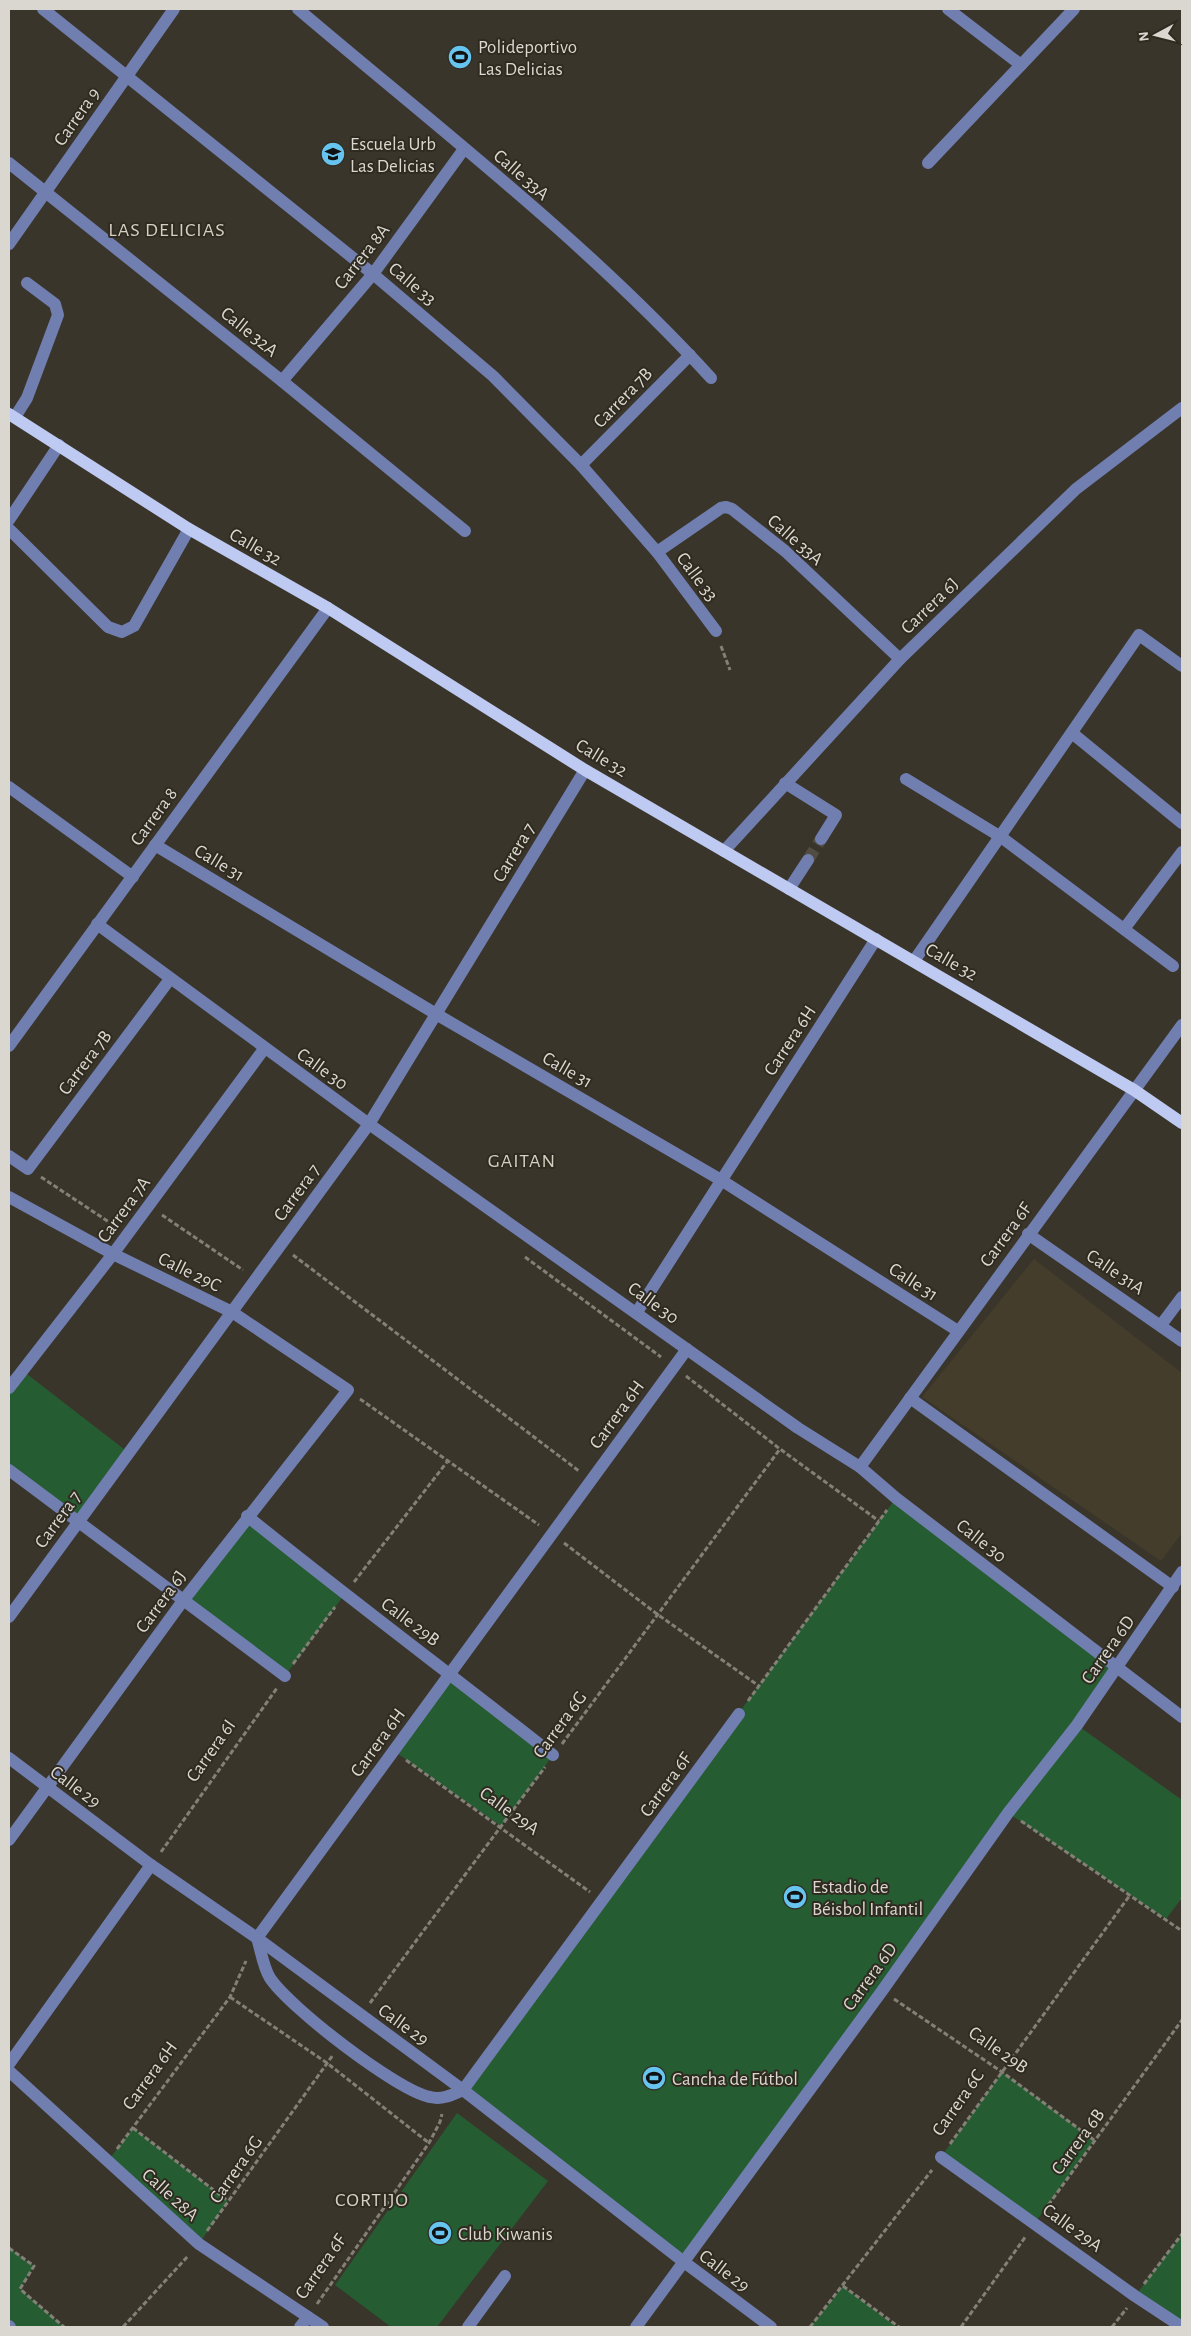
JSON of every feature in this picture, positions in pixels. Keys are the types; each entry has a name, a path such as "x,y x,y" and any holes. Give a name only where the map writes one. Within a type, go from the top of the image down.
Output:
{"main road":[{"name":"Calle 32","path":"12,415 190,529 328,608 585,770 914,960 1134,1090 1182,1124"}],"street":[{"name":"Calle 33","path":"43,9 128,75 373,274 493,376 581,466 656,552 716,631"},
{"name":"Carrera 9","path":"9,244 174,9"},
{"name":"Calle 33A","path":"298,9 566,236 690,355 711,378"},
{"path":"948,9 1020,65"},
{"path":"928,163 1074,9"},
{"name":"Carrera 8A","path":"282,381 373,274 464,149"},
{"name":"Calle 32A","path":"9,163 282,381 465,531"},
{"path":"12,415 28,398 58,316 54,304 27,283"},
{"name":"Carrera 7B","path":"581,466 690,355"},
{"name":"Carrera 6J","path":"724,851 785,782 900,659 1076,489 1182,408"},
{"path":"9,520 59,445"},
{"name":"Calle 33A","path":"656,552 721,508 732,509 785,551 900,659"},
{"path":"9,529 108,627 122,632 134,626 190,529"},
{"name":"Carrera 8","path":"9,1046 328,608"},
{"path":"914,960 1139,635 1182,666"},
{"path":"1072,732 1182,823"},
{"name":"Carrera 7","path":"9,1617 369,1124 585,770"},
{"path":"906,779 1001,836 1173,966"},
{"path":"785,782 836,815 821,839"},
{"path":"9,786 133,877"},
{"name":"Calle 31","path":"155,845 436,1014 721,1180 958,1331"},
{"path":"1124,929 1182,852"},
{"path":"790,889 808,860"},
{"name":"Calle 30","path":"97,924 264,1049 369,1124 638,1312 798,1428 860,1467 896,1498 1182,1718"},
{"name":"Carrera 6H","path":"638,1312 876,939"},
{"name":"Carrera 7B","path":"28,1169 170,979"},
{"name":"Carrera 6F","path":"860,1467 1182,1024"},
{"name":"Carrera 7A","path":"9,1388 113,1254 264,1049"},
{"path":"9,1156 28,1169"},
{"name":"Calle 29C","path":"9,1197 113,1254 235,1308 348,1390"},
{"name":"Calle 31A","path":"1028,1234 1182,1341"},
{"path":"1161,1325 1182,1297"},
{"name":"Carrera 6H","path":"257,1938 687,1349"},
{"name":"Carrera 6J","path":"9,1840 48,1789 182,1602 247,1516 348,1390"},
{"path":"910,1398 1172,1586"},
{"path":"9,1470 182,1602 285,1676"},
{"name":"Calle 29B","path":"247,1516 344,1595 450,1674 553,1755"},
{"name":"Carrera 6D","path":"636,2327 882,1991 1008,1813 1085,1714 1182,1572"},
{"name":"Carrera 6F","path":"463,2090 739,1714"},
{"name":"Calle 29","path":"9,1758 151,1865 257,1938 463,2090 684,2262 771,2327"},
{"path":"9,2064 151,1865"},
{"path":"257,1938 268,1976 283,1995 342,2042 412,2092 432,2098 446,2097 463,2090"},
{"name":"Calle 28A","path":"9,2071 199,2244 304,2322 323,2327"},
{"name":"Calle 29A","path":"941,2157 1135,2296 1182,2327"},
{"path":"468,2327 505,2276"}],"path":[{"path":"716,631 730,670"},
{"path":"28,1169 95,1211 127,1235"},
{"path":"149,1206 254,1281"},
{"path":"280,1246 591,1480"},
{"path":"521,1254 674,1366 780,1449 879,1521"},
{"name":"Carrera 6G","path":"361,2016 780,1449"},
{"name":"Carrera 6I","path":"151,1865 344,1595 447,1462"},
{"path":"739,1714 896,1498"},
{"name":"Calle 29A","path":"394,1751 603,1901"},
{"path":"1008,1813 1182,1931"},
{"name":"Carrera 6C","path":"810,2327 941,2157 1130,1895"},
{"name":"Carrera 6H","path":"107,2162 230,1997 257,1938"},
{"name":"Calle 29B","path":"882,1991 1002,2072 1094,2140"},
{"path":"230,1997 326,2063 429,2143"},
{"name":"Carrera 6B","path":"961,2327 1182,2020"},
{"name":"Carrera 6G","path":"123,2327 199,2244 228,2200 342,2042"},
{"name":"Carrera 6F","path":"304,2322 429,2143 440,2122 446,2097"},
{"path":"133,2128 228,2200"},
{"path":"1112,2327 1182,2234"},
{"path":"9,2248 34,2266 20,2289 64,2327"},
{"path":"843,2286 899,2327"}],"shaded area":[{"path":"1034,1259 1182,1373 1182,1533 1161,1561 922,1397"}],"green space":[{"path":"23,1371 129,1453 78,1522 9,1470 9,1388"},
{"path":"896,1498 1117,1668 1077,1725 1182,1800 1182,1898 1166,1919 1008,1813 684,2262 463,2090"},
{"path":"247,1516 344,1595 285,1676 182,1602"},
{"path":"450,1674 553,1755 501,1826 394,1751"},
{"path":"1002,2072 1094,2140 1035,2223 941,2157"},
{"name":"Club Kiwanis","path":"457,2113 548,2181 437,2327 391,2327 335,2285"},
{"path":"133,2128 228,2201 199,2244 107,2162"},
{"path":"1182,2234 1182,2327 1135,2296"},
{"path":"9,2248 34,2266 20,2289 64,2327 9,2326"},
{"path":"843,2286 897,2327 810,2327"}],"tunnel":[{"path":"808,860 821,839"}],"place":[{"name":"Polideportivo Las Delicias","path":"460,57"},
{"name":"Escuela Urb Las Delicias","path":"333,154"},
{"name":"Estadio de Béisbol Infantil","path":"795,1897"},
{"name":"Cancha de Fútbol","path":"654,2078"},
{"name":"Club Kiwanis","path":"440,2233"}],"district":[{"name":"LAS DELICIAS","path":"167,229"},
{"name":"GAITAN","path":"522,1160"},
{"name":"CORTIJO","path":"372,2199"}]}
